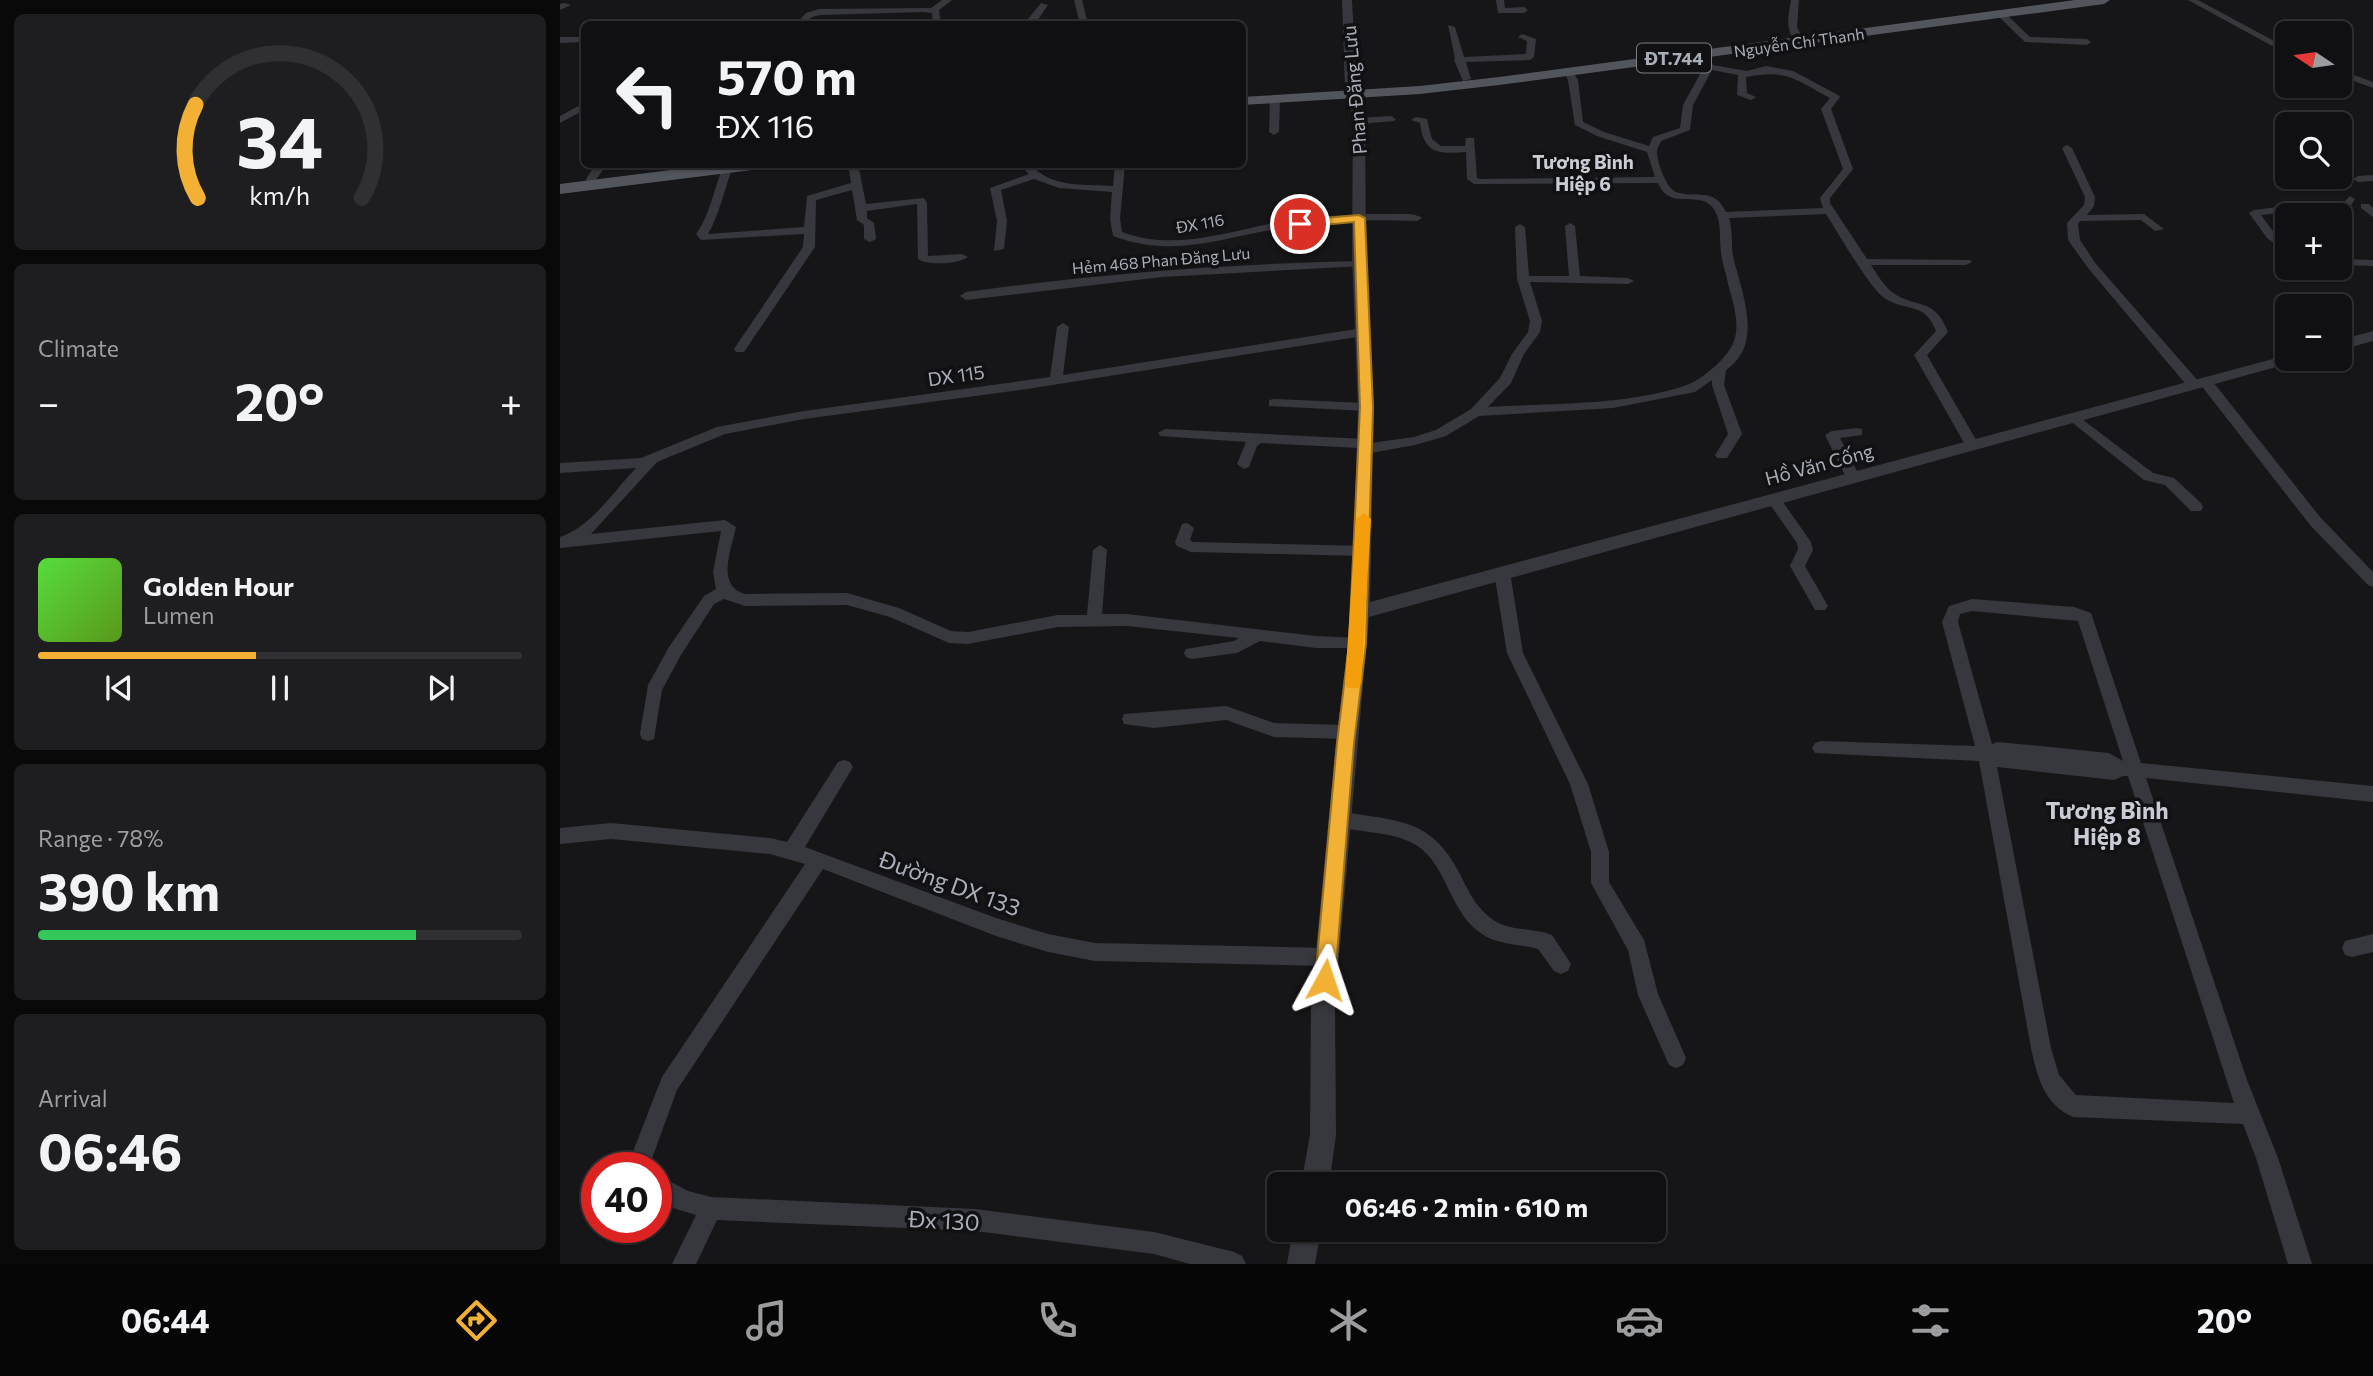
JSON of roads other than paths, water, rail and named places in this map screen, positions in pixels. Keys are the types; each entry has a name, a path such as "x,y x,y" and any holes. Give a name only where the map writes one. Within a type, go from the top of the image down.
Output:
{"main road":[{"name":"Nguyễn Chí Thanh","path":"1246,101 1567,69 1706,60 1797,39 2064,0"},
{"name":"Nguyễn Chí Thanh","path":"1246,93 1420,90 2105,0"},
{"path":"560,189 684,168"},
{"path":"560,182 588,183 734,168"}],"street":[{"path":"859,11 856,8 864,0"},
{"path":"803,21 812,13 933,10 948,0"},
{"path":"1078,0 1083,21"},
{"name":"Phan Đăng Lưu","path":"1317,1172 1323,1135 1327,957 1360,612 1363,551 1366,407 1359,264 1359,121 1353,91 1347,0"},
{"path":"1500,0 1501,11 1524,10"},
{"path":"1795,0 1791,24 1797,39"},
{"path":"2192,0 2275,45"},
{"path":"1032,21 1044,5"},
{"path":"933,10 937,13 937,21"},
{"path":"2001,14 2028,40 2087,42"},
{"path":"1451,27 1465,79"},
{"path":"1458,60 1530,57 1532,39 1522,37"},
{"path":"560,40 581,40"},
{"path":"1476,412 1613,404 1690,389 1728,363 1740,342 1743,323 1727,253 1722,215 1712,201 1698,196 1675,196 1666,190 1660,180 1652,150 1657,139 1685,130 1685,110 1692,101 1698,82 1703,79 1706,60 1743,74 1766,69 1793,74 1835,97 1826,109 1848,169 1825,198 1829,211 1884,292 1928,308 1938,319 1942,332 1920,355 1972,445"},
{"path":"1567,69 1573,80 1578,123 1583,128 1652,150"},
{"path":"1743,74 1742,95 1751,97"},
{"path":"2352,77 2373,85"},
{"path":"1274,132 1275,98"},
{"path":"560,120 581,108"},
{"path":"1359,121 1391,119"},
{"path":"1416,120 1424,121 1427,140 1432,146 1445,149 1470,145 1472,179 1478,182 1660,180"},
{"path":"2067,148 2090,197 2089,206 2072,223 2074,240 2086,257 2199,383 2315,521 2373,581"},
{"path":"588,183 599,168"},
{"path":"854,168 862,220 869,223 870,239"},
{"name":"ĐX 116","path":"1120,168 1116,234 1144,244 1178,245 1284,225 1359,218"},
{"path":"727,169 714,203 711,222 702,234 705,238 811,230"},
{"path":"998,249 1002,221 995,188 1033,170 1074,188 1117,189"},
{"path":"2358,179 2373,177"},
{"path":"740,349 806,252 811,230 809,210 812,196 857,185"},
{"path":"2348,203 2350,199"},
{"path":"861,207 876,208 920,200 922,257 926,260 962,257"},
{"path":"2275,210 2254,213 2275,240"},
{"path":"1722,215 1829,211"},
{"path":"2076,218 2144,217 2160,229"},
{"path":"1359,218 1417,218"},
{"path":"1570,226 1575,279"},
{"path":"1165,433 1365,447 1441,433 1476,412 1506,380 1517,354 1534,332 1535,315 1523,279 1520,227"},
{"path":"1866,262 1966,262"},
{"path":"2352,262 2373,263"},
{"name":"Hẻm 468 Phan Đăng Lưu","path":"965,296 1102,278 1277,266 1359,264"},
{"path":"1523,279 1628,281"},
{"path":"1056,380 1063,327"},
{"name":"DX 115","path":"560,468 626,465 656,457 722,430 804,415 1056,380 1363,332"},
{"path":"2352,342 2373,336"},
{"name":"Hồ Văn Cống","path":"1360,612 2275,363"},
{"path":"1720,369 1718,385 1735,435 1722,455"},
{"path":"1274,403 1366,407"},
{"path":"2074,417 2149,477 2169,481 2196,507"},
{"path":"1853,477 1832,435 1857,432"},
{"path":"1244,464 1251,444 1257,439"},
{"path":"566,542 583,534 629,481 656,457"},
{"path":"1773,499 1804,542 1806,550 1799,558 1797,566 1820,606"},
{"path":"566,542 725,525 729,527 720,572 722,587 729,595 745,600 847,598 912,619 949,637 968,638 1058,621 1127,620 1357,644"},
{"path":"1187,528 1182,542 1191,547 1363,551"},
{"path":"1094,621 1100,550"},
{"path":"1502,572 1515,653 1579,784 1600,852 1600,883 1637,947 1648,995 1676,1058"},
{"path":"648,734 654,690 675,651 709,600 726,591"},
{"path":"2250,1114 2073,1107 2060,1100 2050,1083 2041,1048 1989,755 1950,622 1954,610 1972,605 2074,613 2085,617 2127,769 2236,1080 2250,1114 2267,1158 2300,1264"},
{"path":"1192,653 1237,647 1258,634"},
{"path":"1130,719 1144,722 1166,721 1174,716 1224,712 1241,715 1267,729 1347,732"},
{"path":"1821,748 1989,755 1999,760 2060,761 2114,773 2127,769 2373,794"},
{"path":"792,851 844,766"},
{"path":"1339,819 1406,833 1424,840 1443,862 1458,894 1482,922 1497,932 1545,942 1561,964"},
{"name":"Đường DX 133","path":"560,836 611,831 770,846 819,859 996,927 1048,943 1107,952 1327,957"},
{"path":"644,1152 669,1084 819,859"},
{"path":"2352,948 2373,943"},
{"name":"Đx 130","path":"672,1194 684,1201 711,1208 975,1220 1154,1243 1234,1264"},
{"path":"684,1264 711,1208"},
{"path":"1301,1264 1305,1242"}],"district":[{"name":"Tương Bình Hiệp 6","path":"1583,172"},
{"name":"Tương Bình Hiệp 8","path":"2107,823"}]}
